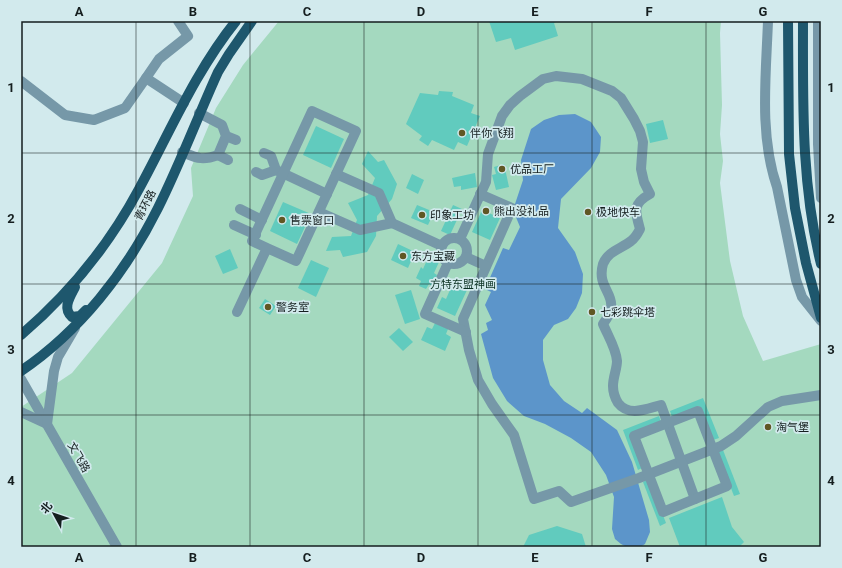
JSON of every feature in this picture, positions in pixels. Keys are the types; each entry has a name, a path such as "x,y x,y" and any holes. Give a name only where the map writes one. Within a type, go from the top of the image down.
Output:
{"main road":[{"name":"青环路","path":"21,335 53,306 99,253 120,222 138,190 205,64 235,21"},
{"name":"青环路","path":"21,371 41,358 76,326 101,297 140,240 158,207 218,72 252,21"},
{"path":"787,21 790,154 795,208 806,263 821,318"},
{"path":"803,21 803,109 805,161 815,241 821,264"},
{"path":"78,279 66,306 68,313 72,317 80,316 101,297"}],"street":[{"path":"21,81 65,115 94,120 125,108 159,59 188,36 178,21"},
{"path":"768,21 765,112 772,173 777,187 796,280 802,297 821,321"},
{"path":"818,21 818,144 821,198"},
{"path":"460,239 486,182 488,154 502,116 510,105 532,86 543,79 556,76 582,79 612,91 621,98 640,131 643,142 641,169 644,182 650,194 640,199 636,206 636,214 640,229 630,242 613,251 606,258 603,266 602,279 605,290 612,302 612,308 609,316 603,324 616,352 617,363 612,386 615,397 620,405 625,409 633,412 661,405 695,499"},
{"path":"146,78 184,103"},
{"path":"312,111 356,131 336,174 296,261 252,241 256,235 280,172 312,111"},
{"path":"182,152 195,158 207,160 218,155 226,136 222,125 199,113"},
{"path":"226,136 236,140"},
{"path":"264,153 271,156 280,172"},
{"path":"218,155 228,160"},
{"path":"256,172 262,175 280,172 327,194"},
{"path":"336,174 379,193 392,223"},
{"path":"480,194 512,208 463,319 469,350 478,380 492,404 514,435 534,499 559,491 571,502 644,476 721,446 736,436 768,407 782,401 821,395"},
{"path":"240,209 262,220"},
{"path":"319,212 360,230 392,223 442,246"},
{"path":"234,225 256,235"},
{"path":"453,238 460,239 465,243 467,250 466,257 462,262 455,264 448,263 443,259 441,252 442,246 446,240 453,238"},
{"path":"237,312 267,248"},
{"path":"466,257 486,266"},
{"path":"448,263 425,314 466,332"},
{"path":"21,412 46,424 54,371 58,357 76,326"},
{"name":"文飞路","path":"21,379 116,547"},
{"path":"698,411 713,449 727,486 663,512 644,476 634,436 698,411"}],"green space":[{"name":"方特东盟神画","path":"279,21 721,21 722,105 720,134 723,161 720,183 730,261 743,316 763,361 821,344 821,547 21,547 21,407 72,373 162,263 193,196 191,168 216,108 243,65"}],"water":[{"path":"575,114 591,122 601,137 600,152 591,168 561,199 558,228 575,252 583,274 582,293 576,308 568,319 554,325 543,340 543,360 550,385 564,401 582,413 587,408 617,430 632,462 649,520 650,532 645,544 640,547 627,547 615,539 612,529 614,497 606,475 591,452 571,438 545,424 524,416 507,401 493,378 481,334 488,330 486,323 492,320 485,305 491,292 485,289 503,248 509,250 520,227 513,210 523,180 521,160 531,129 544,120 559,115"}],"building":[{"path":"489,21 558,21 554,23 558,36 515,50 511,38 496,42"},
{"path":"439,91 453,92 452,96 474,105 471,113 480,116 467,146 458,142 454,150 432,140 428,146 419,140 422,136 406,124 420,93 438,95"},
{"path":"663,120 668,139 650,143 646,124"},
{"path":"316,126 344,139 331,168 303,155"},
{"path":"368,151 378,162 384,160 397,184 392,199 377,216 376,236 367,252 343,257 340,250 326,251 332,237 351,236 357,220 348,203 368,195 375,178 362,164"},
{"path":"504,164 509,187 496,190 492,175 496,174 494,167"},
{"path":"475,173 477,187 461,190 461,186 454,187 452,178"},
{"path":"412,174 424,180 418,194 406,188"},
{"path":"283,202 311,214 297,244 270,231"},
{"path":"417,205 434,212 428,225 411,218"},
{"path":"453,205 462,209 450,235 441,231"},
{"path":"482,210 500,218 490,240 472,232"},
{"path":"398,244 415,252 408,268 391,260"},
{"path":"230,249 238,268 223,274 215,256"},
{"path":"428,258 439,262 434,273 437,275 432,286 429,284 426,289 419,286 421,281 416,278 421,267 423,269"},
{"path":"311,260 329,268 316,297 298,288"},
{"path":"453,283 467,290 455,316 437,308 442,297 446,299"},
{"path":"411,290 420,319 405,324 395,295"},
{"name":"警务室","path":"265,299 276,306 270,315 259,308"},
{"path":"435,323 448,329 446,334 451,337 445,351 421,340 427,327 432,329"},
{"path":"399,328 413,342 403,351 389,337"},
{"path":"703,398 719,438 713,440 699,406 672,417 670,411"},
{"path":"659,416 661,422 631,433 644,467 638,470 623,430"},
{"path":"723,450 740,494 734,496 717,452"},
{"path":"649,479 666,523 660,526 643,482"},
{"path":"722,497 732,527 744,542 739,547 680,547 669,518"},
{"path":"557,526 582,534 586,547 523,547 529,535"}],"place":[{"name":"伴你飞翔","path":"462,133"},
{"name":"优品工厂","path":"502,169"},
{"name":"熊出没礼品","path":"486,211"},
{"name":"极地快车","path":"588,212"},
{"name":"印象工坊","path":"422,215"},
{"name":"售票窗口","path":"282,220"},
{"name":"东方宝藏","path":"403,256"},
{"name":"警务室","path":"268,307"},
{"name":"七彩跳伞塔","path":"592,312"},
{"name":"淘气堡","path":"768,427"}]}
